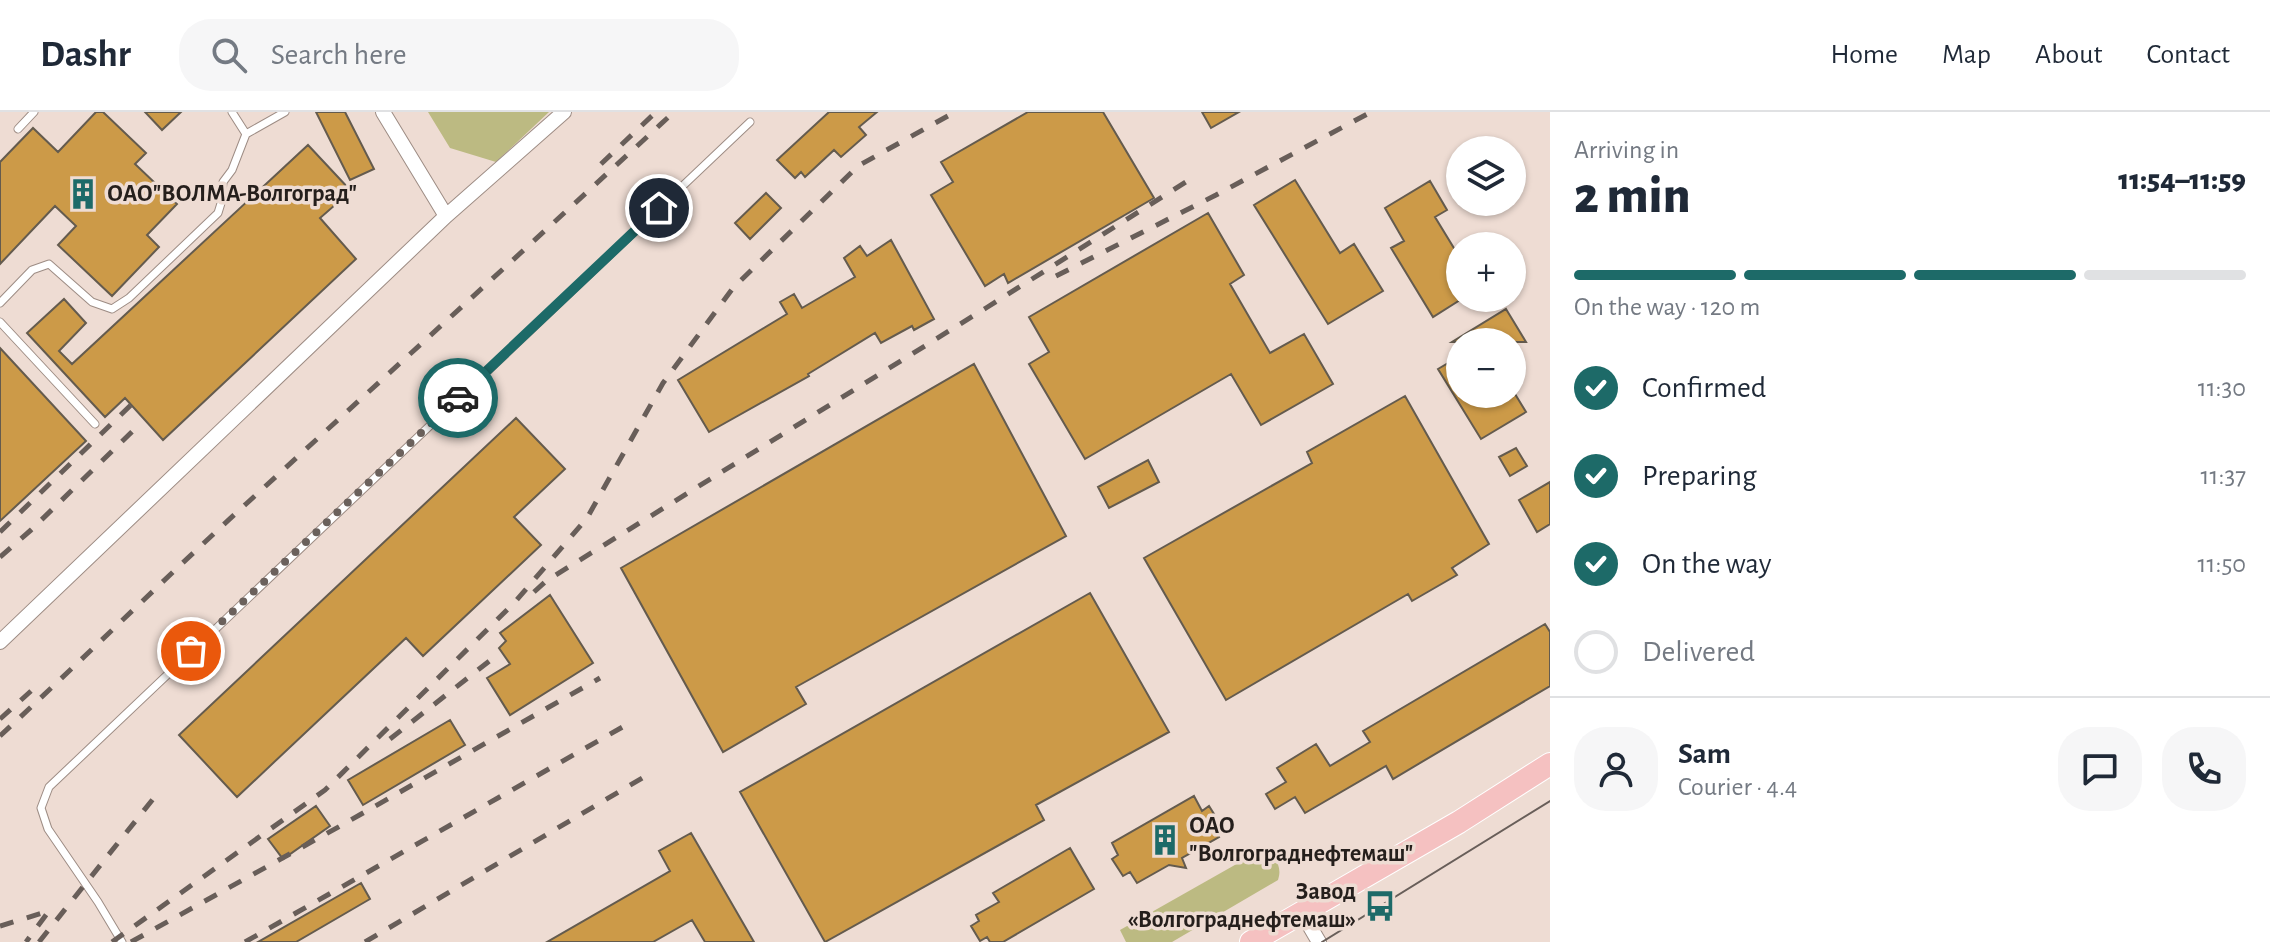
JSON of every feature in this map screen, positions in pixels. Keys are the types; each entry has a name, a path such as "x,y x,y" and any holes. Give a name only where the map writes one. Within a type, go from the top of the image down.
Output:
{"main road":[{"path":"1251,942 1459,822 1550,764"}],"street":[{"path":"383,112 446,216"},
{"path":"0,642 446,216 564,112"},
{"path":"1302,913 1319,942"}],"lane":[{"path":"18,129 34,112"},
{"path":"232,112 246,134"},
{"path":"0,303 32,270 49,264 92,302 112,309 129,298 218,213 223,182 232,170 246,134 285,112"},
{"path":"122,942 48,829 41,808 49,787 750,122"},
{"path":"0,322 95,424"}],"shaded area":[{"path":"428,112 549,112 496,162 450,148"},
{"path":"1266,852 1274,856 1277,862 1278,880 1172,942 1126,942 1120,930 1256,853"}],"building":[{"name":"ОАО\"ВОЛМА-Волгоград\"","path":"96,112 103,112 146,153 135,164 177,204 147,235 159,247 112,296 58,245 76,226 55,206 0,264 0,162 33,128 58,152"},
{"path":"145,112 181,112 162,130"},
{"path":"316,112 345,112 374,169 350,180"},
{"path":"829,112 877,112 859,127 866,135 841,157 834,150 805,177 801,172 795,178 777,160"},
{"path":"1028,112 1103,112 1154,198 1008,283 1004,274 985,286 931,195 953,182 941,162"},
{"path":"1202,112 1239,112 1211,128"},
{"path":"308,145 351,191 320,218 356,259 163,440 125,398 105,417 27,333 64,299 86,323 59,351 72,364"},
{"path":"1295,180 1340,253 1354,244 1383,291 1328,324 1254,205"},
{"path":"1430,181 1446,208 1435,217 1446,235 1446,309 1433,317 1391,248 1404,241 1385,208"},
{"path":"766,193 781,208 750,239 735,223"},
{"path":"1208,213 1244,275 1230,284 1270,353 1304,334 1333,384 1261,425 1231,374 1085,459 1029,364 1049,352 1029,317"},
{"path":"891,240 934,319 914,330 912,326 881,343 875,333 809,376 709,432 678,380 787,314 780,302 794,294 802,308 855,277 844,258 860,246 867,256"},
{"path":"1501,312 1508,312 1518,328 1475,328"},
{"path":"0,348 86,441 0,521"},
{"path":"974,364 1066,536 796,687 806,704 723,752 621,568"},
{"path":"1446,364 1446,382 1438,369"},
{"path":"1405,396 1489,544 1452,568 1457,575 1412,601 1408,594 1226,700 1144,558 1312,463 1307,452"},
{"path":"1462,408 1524,408 1526,412 1481,439"},
{"path":"516,418 565,469 514,517 541,545 423,656 406,638 237,797 179,735"},
{"path":"1516,448 1527,466 1510,476 1499,457"},
{"path":"1148,460 1159,482 1109,508 1098,487"},
{"path":"1550,482 1550,524 1537,532 1519,500"},
{"path":"1090,593 1169,732 1036,805 1044,820 825,942 740,792"},
{"path":"550,595 593,663 510,715 487,678 510,664 499,648 506,641 500,633"},
{"path":"1545,624 1550,632 1550,686 1393,779 1386,766 1305,813 1295,797 1275,809 1266,794 1286,782 1277,768 1316,744 1330,766 1370,742 1363,731"},
{"path":"450,720 465,745 363,805 348,780"},
{"name":"ОАО \"Волгограднефтемаш\"","path":"1194,796 1202,811 1209,806 1219,822 1213,826 1219,837 1182,858 1186,868 1169,865 1137,883 1130,872 1123,876 1112,859 1118,855 1112,843"},
{"path":"316,806 330,826 283,859 268,839"},
{"path":"691,833 754,942 705,942 692,920 653,942 547,942 670,871 659,851"},
{"path":"1070,848 1094,889 1003,942 990,942 987,937 980,941 971,926 979,921 976,915 999,902 993,893"},
{"path":"361,883 370,899 296,942 258,942"}],"tram line":[{"path":"1322,942 1550,801"}],"railway":[{"path":"601,164 656,112"},
{"path":"0,736 215,533 674,112"},
{"path":"112,942 325,790 515,602 587,518 663,383 733,288 858,166 955,112"},
{"path":"1056,276 1371,112"},
{"path":"534,592 546,581 1197,175"},
{"path":"0,532 132,404"},
{"path":"0,557 141,423"},
{"path":"390,739 497,655"},
{"path":"131,942 600,678"},
{"path":"0,719 31,691"},
{"path":"245,942 626,725"},
{"path":"365,942 654,771"},
{"path":"39,942 161,789"},
{"path":"0,926 49,911 26,942"}],"way so far":[{"path":"191,651 458,398"}],"place":[{"name":"ОАО\"ВОЛМА-Волгоград\"","path":"83,194"},
{"name":"ОАО \"Волгограднефтемаш\"","path":"1165,840"},
{"name":"Завод «Волгограднефтемаш»","path":"1380,906"}],"route":[{"path":"458,398 659,208"}]}
